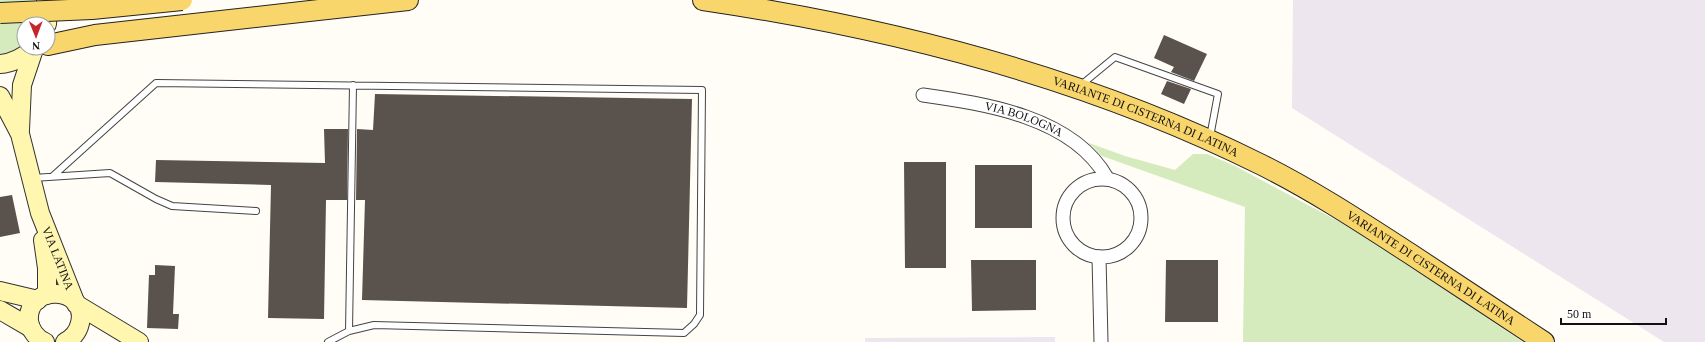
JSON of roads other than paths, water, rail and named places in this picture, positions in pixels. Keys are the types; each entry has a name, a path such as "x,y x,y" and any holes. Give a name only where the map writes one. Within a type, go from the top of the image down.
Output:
{"main road":[{"path":"46,0 48,16"},
{"path":"0,13 92,9 182,0"},
{"path":"56,43 115,33 408,0"},
{"name":"VARIANTE DI CISTERNA DI LATINA","path":"703,0 798,16 925,44 1004,66 1077,89 1145,113 1210,140 1262,165 1319,196 1544,342"},
{"path":"0,64 8,63 25,56"},
{"name":"VIA LATINA","path":"20,134 21,90 26,70 33,56"},
{"name":"VIA LATINA","path":"0,96 20,134 40,213 80,312 81,336"},
{"name":"VIA LATINA","path":"40,213 47,268 42,297"},
{"path":"0,290 42,297 55,293 63,294 76,304 140,342"},
{"path":"41,338 30,313 42,297"},
{"path":"0,310 41,338"},
{"path":"65,342 74,336 81,336"}],"street":[{"name":"VIA BOLOGNA","path":"923,94 977,103 1018,115 1046,126 1066,136 1084,149 1094,159 1107,178"},
{"path":"1107,178 1120,182 1131,191 1139,202 1142,215 1140,229 1134,241 1125,250 1112,256 1098,257 1085,254 1074,246 1066,234 1062,221 1064,207 1070,194 1080,184 1093,179 1107,178"},
{"path":"1098,257 1101,342"}],"lane":[{"path":"1077,89 1115,57 1218,94 1210,140"},
{"path":"53,176 156,83 702,90 700,315 694,324 684,332 374,325 349,331 328,342"},
{"path":"349,331 353,85"},
{"path":"31,178 110,173 156,199 172,206 256,211"}]}
